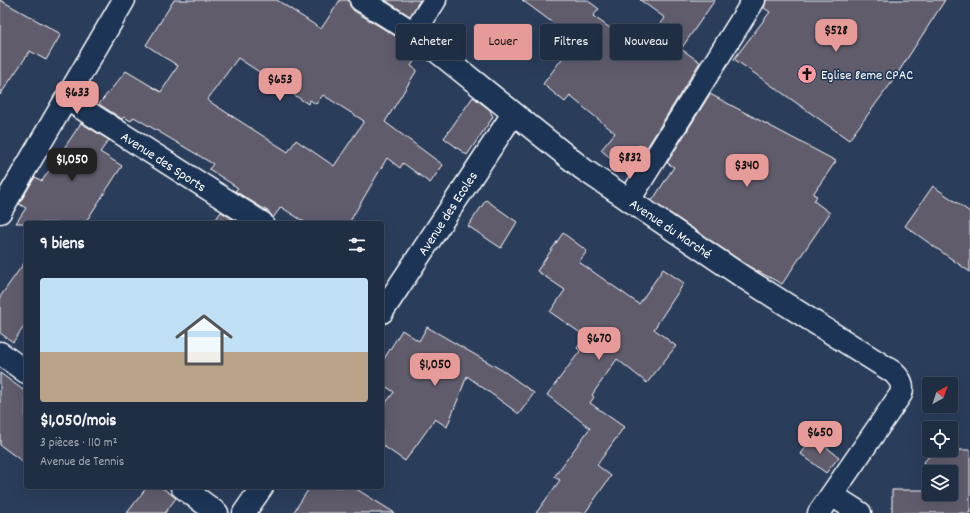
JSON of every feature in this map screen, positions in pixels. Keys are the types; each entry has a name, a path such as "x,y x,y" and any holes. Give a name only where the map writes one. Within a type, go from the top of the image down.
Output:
{"street":[{"path":"0,212 124,0"},
{"name":"Avenue du Marché","path":"361,0 400,24"},
{"path":"420,24 435,0"},
{"path":"629,200 754,0"},
{"name":"Avenue du Marché","path":"447,60 583,169 743,277 893,372 901,382 903,388 901,394 832,495"},
{"name":"Avenue des Sports","path":"67,99 259,221"},
{"name":"Avenue des Ecoles","path":"384,305 513,114"},
{"path":"0,353 24,371"},
{"path":"185,489 217,513"},
{"path":"244,513 261,489"},
{"path":"819,513 832,495 860,513"}],"building":[{"path":"0,0 61,34 46,60 30,51 0,95"},
{"path":"174,0 277,0 321,29 340,0 349,0 350,6 354,11 396,36 396,60 415,60 411,66 417,70 385,122 443,165 430,183 403,163 400,168 387,158 350,221 303,221 281,207 273,218 269,212 235,191 238,188 209,169 213,164 134,117 131,121 124,117 122,119 99,104 126,71 161,92 178,66 146,45","holes":["238,58 308,104 310,100 316,104 323,95 364,121 334,166 296,140 288,152 207,100"]},
{"path":"385,0 420,0 410,16"},
{"path":"522,0 587,0 599,9 593,16 610,28 610,60 682,60 682,50 700,62 646,149 639,145 621,167 601,150 615,133 570,96 565,102 543,84 561,60 602,60 602,24 554,24"},
{"path":"640,0 715,0 682,48 682,24 660,24 665,18"},
{"path":"766,0 945,0 892,82 849,140 734,59 770,12 764,8"},
{"path":"710,94 836,161 813,194 817,196 814,201 830,213 782,284 750,267 652,201 674,167 667,163"},
{"path":"473,97 490,110 493,117 467,155 444,138"},
{"path":"81,123 109,140 100,152 122,166 86,221 24,221 24,223 16,223 26,208 19,204 35,177 42,181"},
{"path":"933,186 970,212 970,272 905,226"},
{"path":"486,200 517,222 501,248 468,226"},
{"path":"221,212 236,221 214,221"},
{"path":"563,233 587,251 579,262 639,304 663,269 684,283 654,329 676,346 647,383 617,359 592,395 594,397 590,403 624,427 597,465 611,476 585,513 536,513 560,480 554,477 590,428 547,395 580,351 577,348 585,336 550,312 565,290 537,271"},
{"path":"24,263 24,327 13,342 0,333 0,297"},
{"path":"427,327 505,372 534,393 519,414 467,376 447,427 435,419 405,461 384,446 384,405 394,392 384,385 384,359 402,330 419,341"},
{"path":"0,373 24,391 24,463 0,445"},
{"path":"813,437 839,457 826,473 801,454"},
{"path":"958,450 970,450 970,513 892,513 892,490 922,490 922,501 958,501 958,465 925,465 923,463 929,457 958,457"},
{"path":"145,489 164,489 176,498 165,513 127,513"},
{"path":"309,489 356,489 395,513 293,513"}],"place":[{"name":"Eglise 8eme CPAC","path":"807,74"}]}
